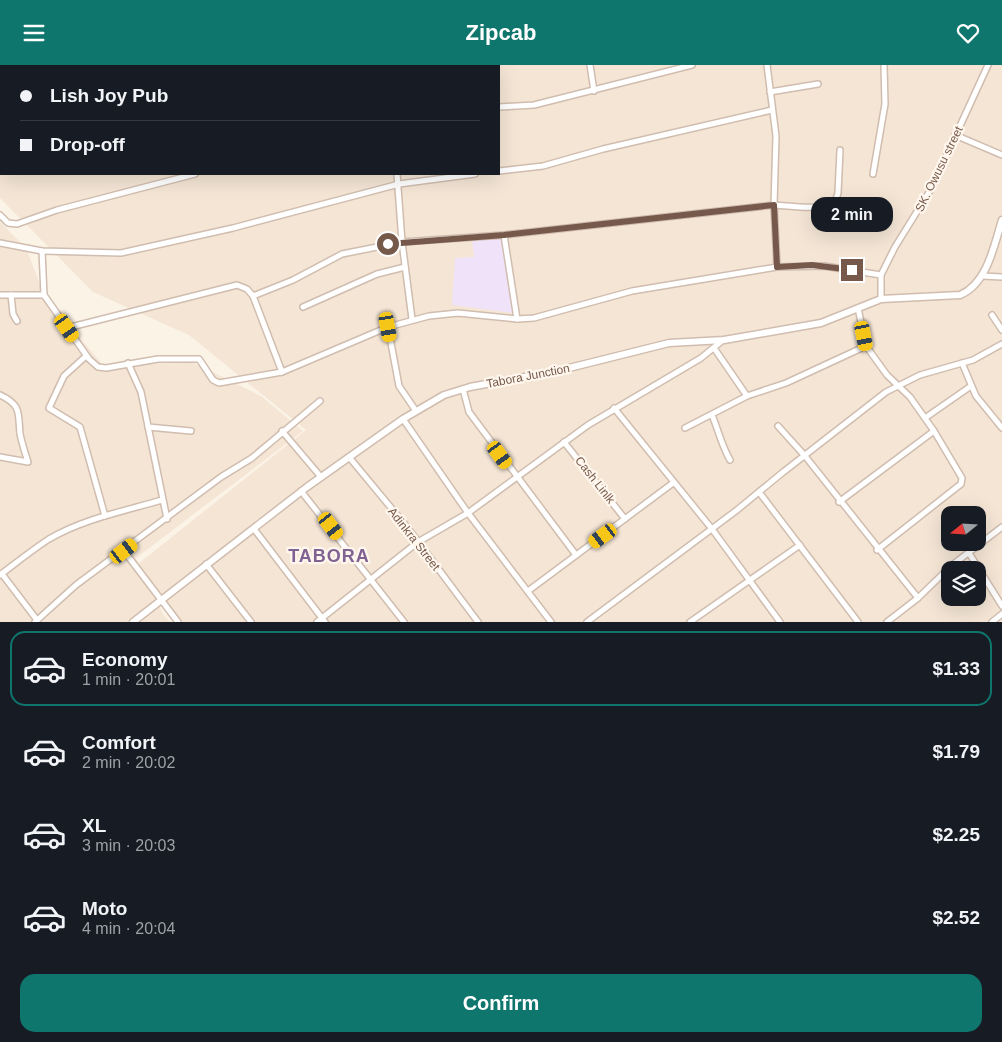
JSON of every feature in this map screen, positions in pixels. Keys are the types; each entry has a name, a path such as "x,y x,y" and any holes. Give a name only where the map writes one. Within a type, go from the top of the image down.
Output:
{"street":[{"path":"590,65 594,91"},
{"path":"500,107 534,105 689,65"},
{"path":"767,65 776,151 774,205 777,267"},
{"path":"873,173 885,104 884,65"},
{"name":"SK. Owusu street","path":"881,299 881,275 894,247 931,189 988,65"},
{"path":"770,92 818,84"},
{"path":"500,171 543,166 603,149 772,110"},
{"path":"955,135 1002,155"},
{"path":"253,296 293,280 342,253 402,242 504,235 774,205 817,207 835,202 838,193 840,151"},
{"path":"0,215 8,223 17,224 43,214 191,175"},
{"path":"397,175 402,242 412,319"},
{"path":"0,243 42,251 121,253 234,228 399,184 467,175"},
{"path":"1002,221 982,276 1002,277"},
{"path":"504,235 517,319"},
{"path":"42,251 44,295 86,356 98,367 106,368 158,359 199,359 213,380 219,383 282,372 388,327 412,319 458,313 517,319 534,318 632,291 777,267 824,266 881,275"},
{"path":"303,307 376,274 405,267"},
{"name":"Tabora Junction","path":"133,622 160,599 254,529 301,491 403,419 444,395 463,389 552,372 669,343 724,339 821,323 881,299 960,295 969,291 982,276"},
{"path":"67,328 232,285 243,287 253,296 282,372"},
{"path":"0,295 44,295"},
{"path":"11,295 13,314 17,321"},
{"path":"858,308 866,347 887,375 898,384 925,418 962,475 962,481 877,550"},
{"path":"992,315 1002,330"},
{"path":"388,327 399,386 416,411"},
{"path":"254,529 321,621 418,542 468,513 614,408 702,358 724,339"},
{"path":"587,622 712,529 898,384 920,375 973,360 1002,344"},
{"path":"685,428 747,396 786,383 866,347"},
{"path":"714,348 747,396"},
{"path":"86,356 64,375 49,408 80,427 105,516"},
{"path":"128,363 141,392 167,519"},
{"path":"962,363 971,386 1002,428"},
{"path":"925,418 971,386"},
{"path":"463,389 469,412 517,479 576,555"},
{"path":"0,395 17,407 20,414 20,433 28,461 0,457"},
{"path":"162,500 105,516 50,539 1,575 36,621 76,585 221,477 252,457 320,401"},
{"path":"614,408 712,529 780,622"},
{"path":"712,415 719,432 720,443 730,460"},
{"path":"403,419 468,513 551,622"},
{"path":"778,426 918,598"},
{"path":"148,427 191,431"},
{"path":"282,431 321,477"},
{"path":"839,502 934,431"},
{"name":"Cash Linlk","path":"564,443 625,519"},
{"name":"Adinkra Street","path":"349,457 418,542 478,622"},
{"path":"528,591 673,483"},
{"path":"301,491 404,622"},
{"path":"758,492 858,622"},
{"path":"887,622 918,598 944,572 1002,527"},
{"path":"690,622 800,545"},
{"path":"124,551 178,622"},
{"path":"969,553 1002,606"},
{"path":"206,564 252,622"},
{"path":"992,622 1002,614"}],"shaded area":[{"path":"500,65 1002,65 1002,622 181,622 139,565 163,614 170,622 0,622 0,222 26,248 44,295 102,364 194,363 261,396 303,431 136,558 138,564 306,430 189,335 93,292 0,198 0,175 500,175"},
{"path":"503,237 514,313 452,305 455,258 474,257 472,239"}],"district":[{"name":"TABORA","path":"329,556"}],"route":[{"path":"388,244 504,235 774,205 777,267 812,265 852,270"}]}
